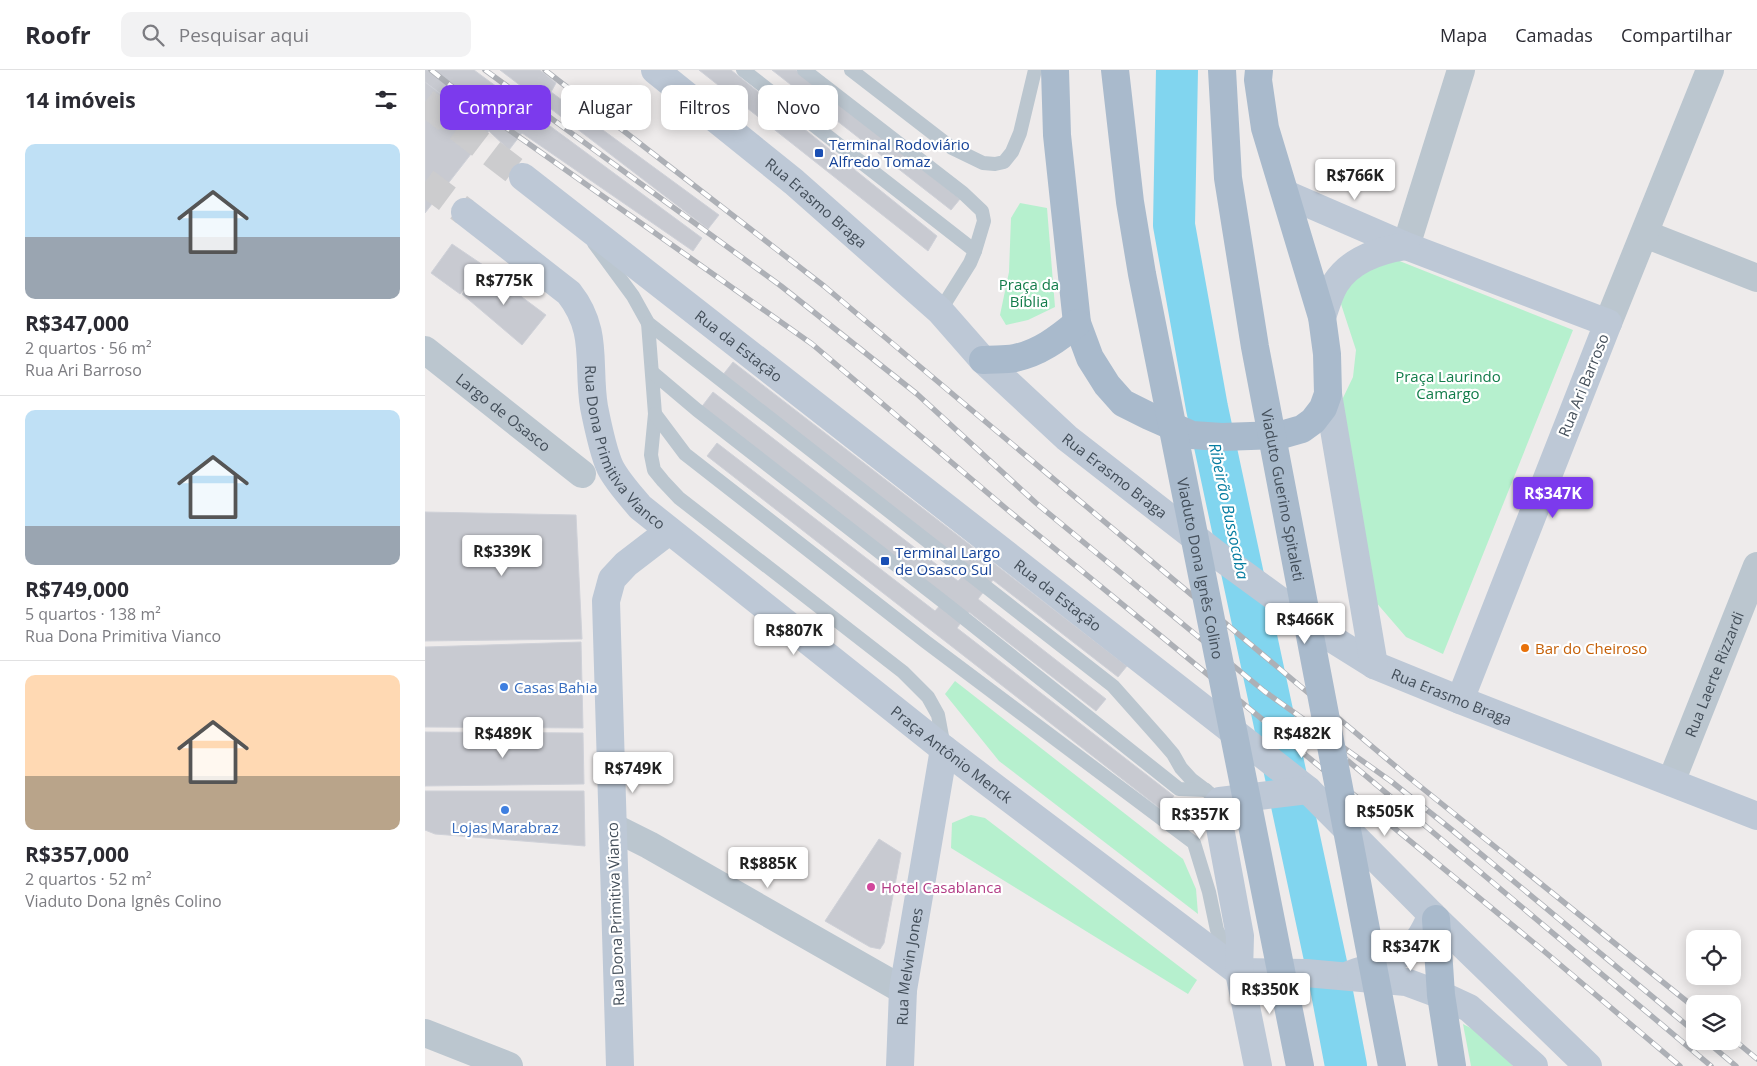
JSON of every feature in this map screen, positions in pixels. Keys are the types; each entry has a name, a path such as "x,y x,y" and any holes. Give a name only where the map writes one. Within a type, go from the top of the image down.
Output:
{"main road":[{"name":"Rua Erasmo Braga","path":"655,70 794,182 941,311 983,360 1067,438 1227,563 1335,640 1375,665 1757,816"},
{"path":"1055,70 1057,135 1077,323 1090,358 1107,385 1123,403 1192,434 1209,436 1281,435 1302,429 1313,421 1323,408 1328,394"},
{"name":"Viaduto Dona Ignês Colino","path":"1115,70 1130,202 1142,274 1300,1066"},
{"name":"Viaduto Guerino Spitaleti","path":"1222,70 1228,178 1255,346 1392,1066"},
{"path":"1259,70 1258,80 1265,128 1286,194 1308,276 1322,317 1327,354 1328,394 1375,665"},
{"path":"523,177 570,214"},
{"path":"1286,194 1406,246 1608,323"},
{"name":"Rua Dona Primitiva Vianco","path":"465,212 569,293 580,307 586,324 591,350 594,406 610,467 640,507 669,531 626,564 612,579 606,601 620,1066"},
{"name":"Rua da Estação","path":"570,214 1272,762 1298,791 1523,1001 1588,1066"},
{"path":"1322,317 1335,283 1350,268 1373,254 1406,246"},
{"path":"983,360 1015,358 1041,349 1057,340 1077,323"},
{"name":"Rua Ari Barroso","path":"1460,700 1608,323"},
{"name":"Praça Antônio Menck","path":"669,531 944,749 1239,972"},
{"name":"Rua Melvin Jones","path":"900,1066 903,990 944,749"},
{"path":"1258,1066 1239,972 1239,936 1213,796 1298,791"},
{"path":"1344,976 1390,960 1406,951 1419,940 1434,917"},
{"path":"1434,917 1441,995 1452,1066"},
{"path":"1239,972 1315,974 1407,982 1469,1008 1534,1066"}],"street":[{"path":"1406,246 1461,70"},
{"name":"Rua Ari Barroso","path":"1608,323 1710,70"},
{"path":"1645,234 1757,278"},
{"name":"Largo de Osasco","path":"425,350 582,474"},
{"name":"Rua Laerte Rizzardi","path":"1671,782 1757,566"},
{"path":"613,827 649,845 903,990"},
{"path":"425,1033 509,1066"}],"lane":[{"path":"743,70 975,251"},
{"path":"804,70 963,193 979,208 983,215 984,221 970,263 941,311"},
{"path":"851,70 952,148 983,164 995,164 1004,162 1015,146 1020,133 1035,70"},
{"path":"570,214 633,296 648,323 1113,686 1161,740 1186,774 1213,796"},
{"path":"648,323 655,414 651,455 654,470 679,498 903,672 929,697 938,715 944,749"},
{"path":"652,372 697,410 950,606 1179,789 1213,796"},
{"path":"655,414 685,454 926,642 1194,843 1209,892 1217,930 1239,972"}],"green space":[{"name":"Praça da Bíblia","path":"1020,203 1047,208 1055,307 1028,320 1006,325 1000,315 1009,272 1011,218"},
{"name":"Praça Laurindo Camargo","path":"1397,260 1573,330 1443,654 1406,637 1368,593 1342,400 1353,377 1356,350 1341,304 1343,293 1370,264"},
{"path":"955,681 1183,859 1196,889 1198,914 999,761 945,694"},
{"path":"971,815 985,818 1197,980 1188,994 951,848 952,823"},
{"path":"1463,1024 1482,1034 1513,1066 1471,1066"}],"building":[{"path":"425,70 474,70 494,85 440,85 440,93 425,82"},
{"path":"500,70 540,70 556,83 551,92 551,85 520,85"},
{"name":"Terminal Rodoviário Alfredo Tomaz","path":"699,70 731,70 758,92 758,117 748,109 748,85 718,85"},
{"name":"Terminal Rodoviário Alfredo Tomaz","path":"772,70 796,70 815,85 791,85"},
{"path":"425,82 440,93 440,130 489,131 425,213"},
{"path":"551,92 561,99 561,117 551,109"},
{"name":"Terminal Rodoviário Alfredo Tomaz","path":"838,103 960,199 951,210 838,122"},
{"path":"551,127 702,238 693,251 522,133 509,150 488,130 551,130"},
{"path":"578,130 603,130 719,215 708,229"},
{"name":"Terminal Rodoviário Alfredo Tomaz","path":"775,130 805,130 937,236 928,251"},
{"path":"452,244 483,265 460,294 431,273"},
{"path":"483,268 546,315 522,345 462,294"},
{"path":"733,362 1127,666 1118,677 993,580 978,599 1106,699 1096,711 969,612 957,628 1174,796 1162,810 707,456 717,443 935,611 942,603 700,409 713,392 958,581 964,575 722,376"},
{"path":"425,512 576,515 582,639 425,641"},
{"name":"Casas Bahia","path":"581,642 583,728 425,727 425,647"},
{"path":"425,732 583,733 584,784 425,786"},
{"name":"Lojas Marabraz","path":"425,791 584,791 585,846 435,834 425,830"},
{"name":"Hotel Casablanca","path":"879,839 901,853 884,943 880,949 870,947 825,921"}],"waterway":[{"name":"Ribeirão Bussocaba","path":"1177,70 1174,225 1207,408 1330,982 1346,1066"}],"tunnel":[{"path":"425,102 523,177"},
{"path":"425,182 465,212"}],"railway":[{"path":"431,70 488,115 812,344 1009,511 1545,952 1680,1066"},
{"path":"485,70 781,286 917,394 1036,503 1264,691 1392,782 1686,1025"},
{"path":"545,70 824,286 1406,775 1686,1001"},
{"path":"1322,739 1711,1066"},
{"path":"1741,1046 1757,1059"},
{"path":"1717,1050 1736,1066"}],"place":[{"name":"Terminal Rodoviário Alfredo Tomaz","path":"819,153"},
{"name":"Terminal Largo de Osasco Sul","path":"885,561"},
{"name":"Bar do Cheiroso","path":"1525,648"},
{"name":"Casas Bahia","path":"504,687"},
{"name":"Lojas Marabraz","path":"505,810"},
{"name":"Hotel Casablanca","path":"871,887"}]}
